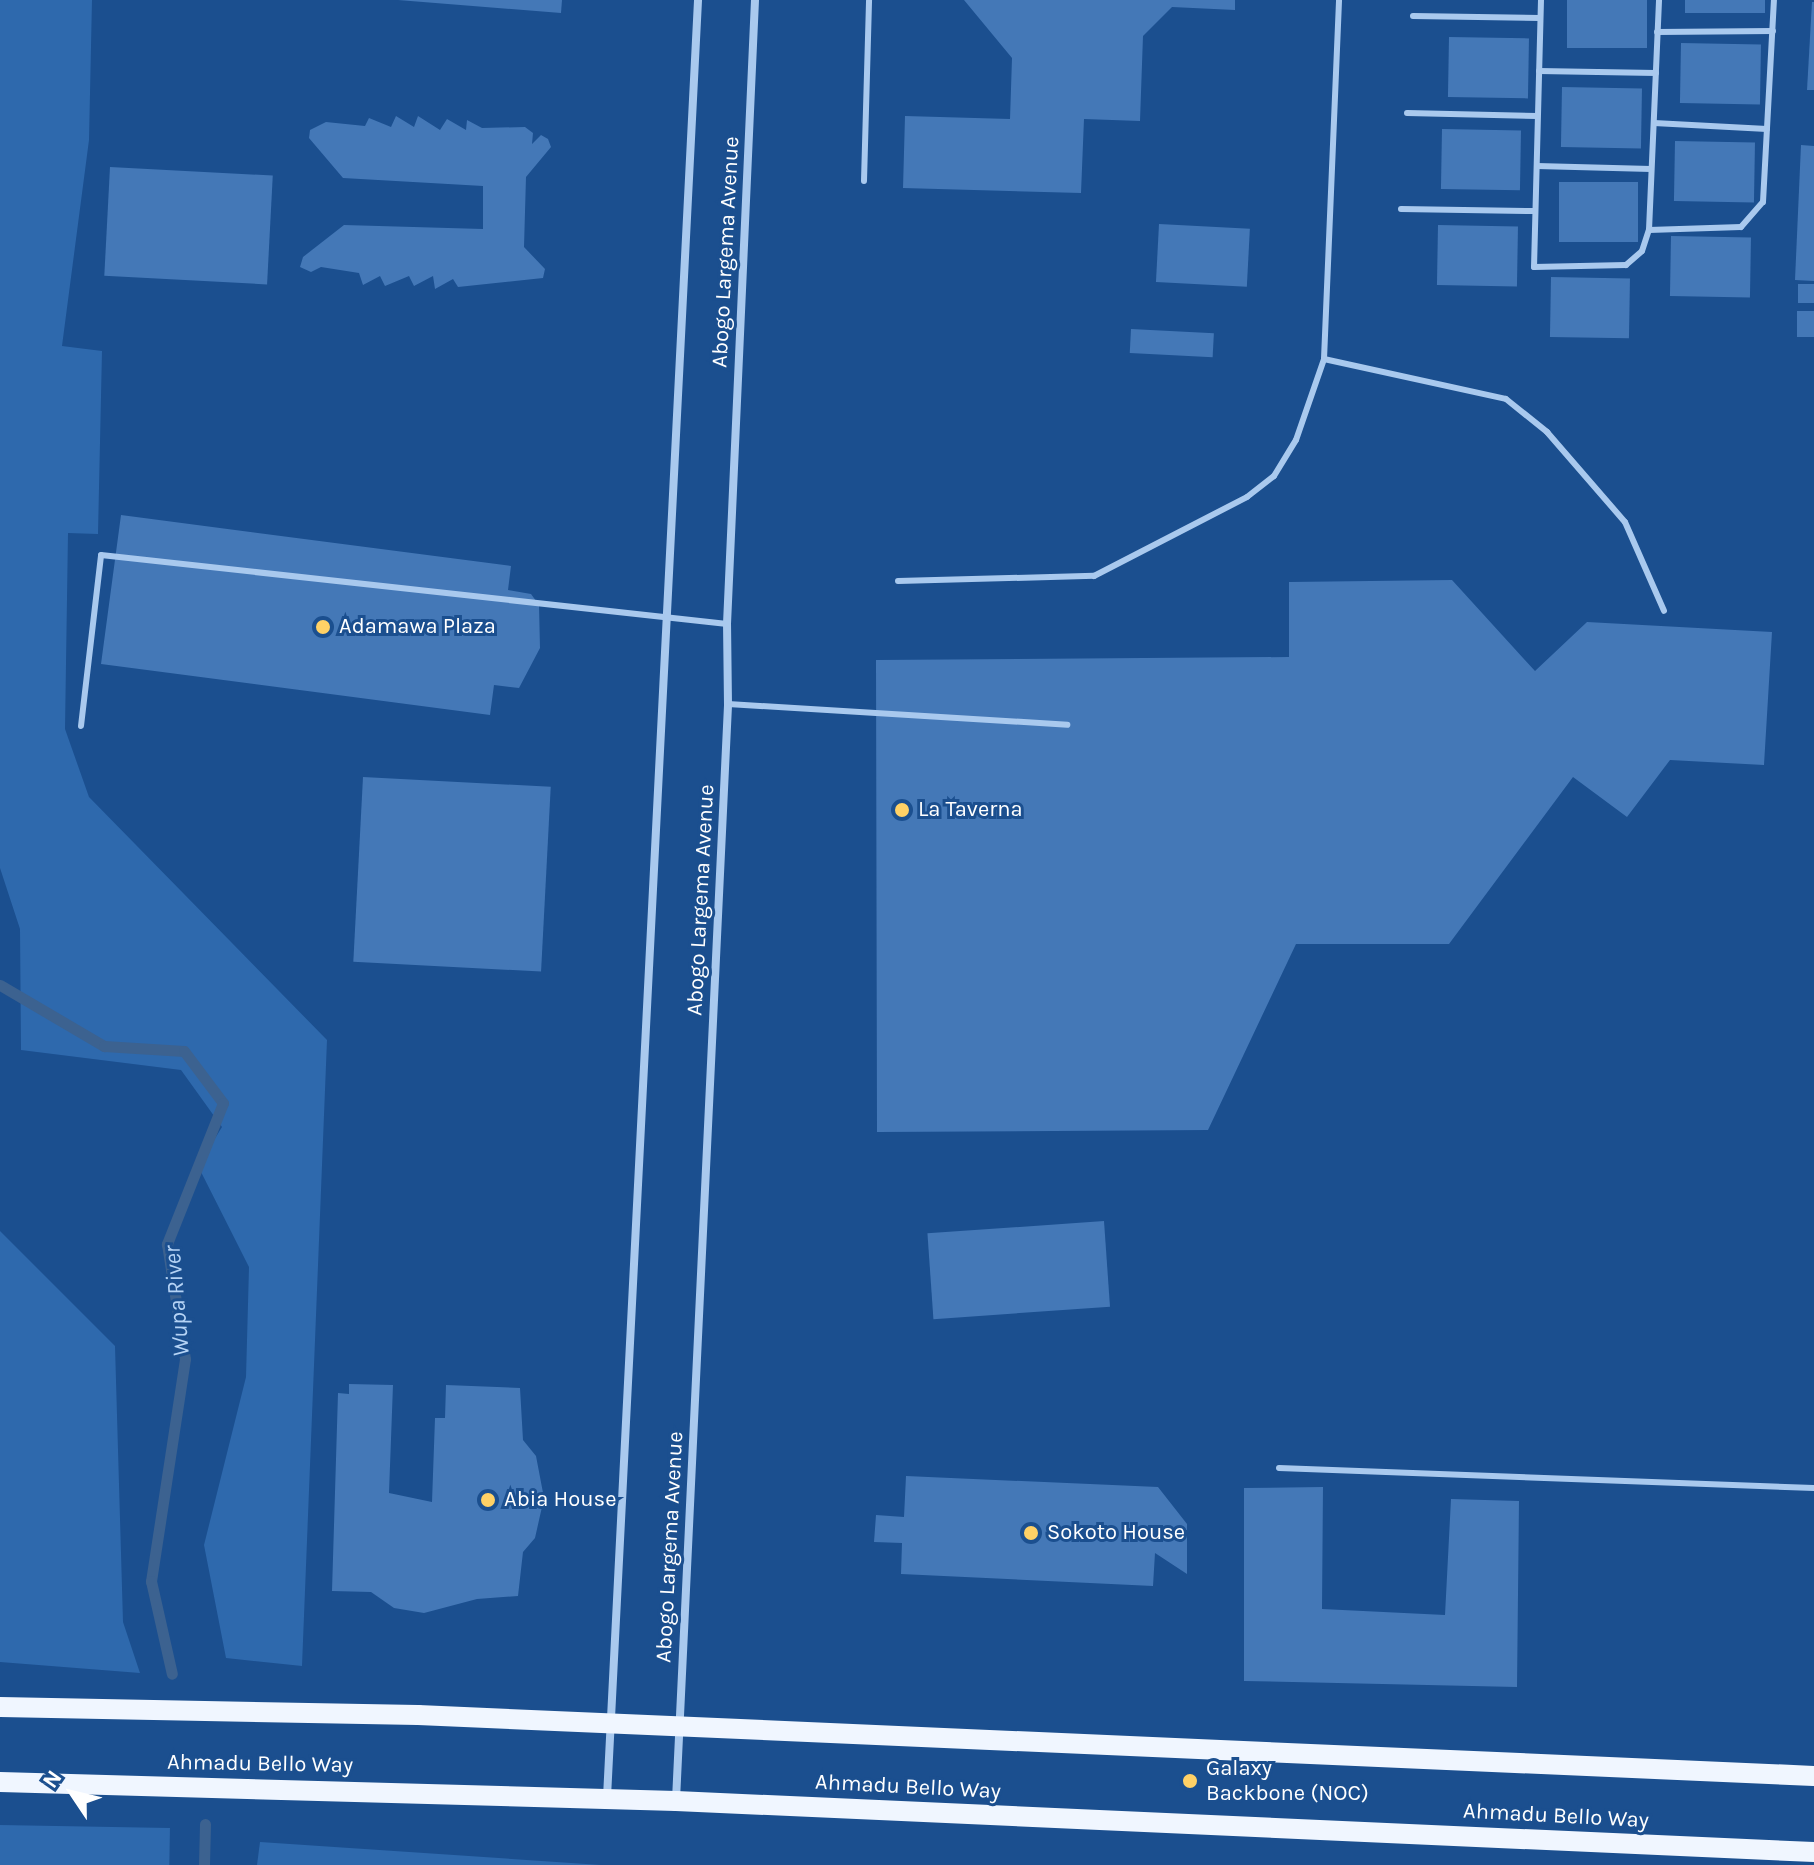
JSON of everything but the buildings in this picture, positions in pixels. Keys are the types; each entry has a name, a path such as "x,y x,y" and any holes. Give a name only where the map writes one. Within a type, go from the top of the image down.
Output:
{"main road":[{"path":"0,1707 418,1715 1814,1776"},
{"name":"Ahmadu Bello Way","path":"0,1782 414,1791 676,1801 1814,1852"}],"street":[{"name":"Abogo Largema Avenue","path":"607,1799 698,0"},
{"name":"Abogo Largema Avenue","path":"676,1801 728,704 727,624 755,0"}],"lane":[{"path":"864,181 869,0"},
{"path":"898,581 1094,576 1134,559 1247,497 1274,476 1296,440 1324,359 1339,0"},
{"path":"1541,0 1534,267 1626,265 1642,251 1649,230 1659,0"},
{"path":"1649,230 1741,227 1754,217 1763,202 1774,0"},
{"path":"1413,16 1540,18"},
{"path":"1657,32 1773,31"},
{"path":"1539,71 1656,73"},
{"path":"1407,113 1537,116"},
{"path":"1654,123 1767,129"},
{"path":"1537,166 1651,169"},
{"path":"1401,209 1535,211"},
{"path":"1324,359 1506,399 1547,432 1625,522 1664,611"},
{"path":"81,726 101,555 727,624"},
{"path":"728,704 1067,725"},
{"path":"1279,1468 1814,1488"}],"shaded area":[{"path":"0,0 92,0 89,140 62,346 102,351 98,534 68,533 65,729 89,797 327,1040 302,1666 226,1658 204,1545 246,1377 249,1267 198,1166 222,1127 181,1070 21,1050 20,929 0,868"},
{"path":"0,1231 115,1346 123,1622 140,1673 0,1662"},
{"path":"0,1825 170,1828 169,1865 0,1865"},
{"path":"260,1842 601,1865 257,1865"}],"waterway":[{"name":"Wupa River","path":"0,985 104,1046 184,1051 223,1103 167,1244 185,1359 151,1581 172,1674"},
{"name":"Wupa River","path":"204,1865 205,1824"}],"place":[{"name":"Adamawa Plaza","path":"323,627"},
{"name":"La Taverna","path":"902,810"},
{"name":"Abia House","path":"488,1500"},
{"name":"Sokoto House","path":"1031,1533"},
{"name":"Galaxy Backbone (NOC)","path":"1190,1781"}]}
